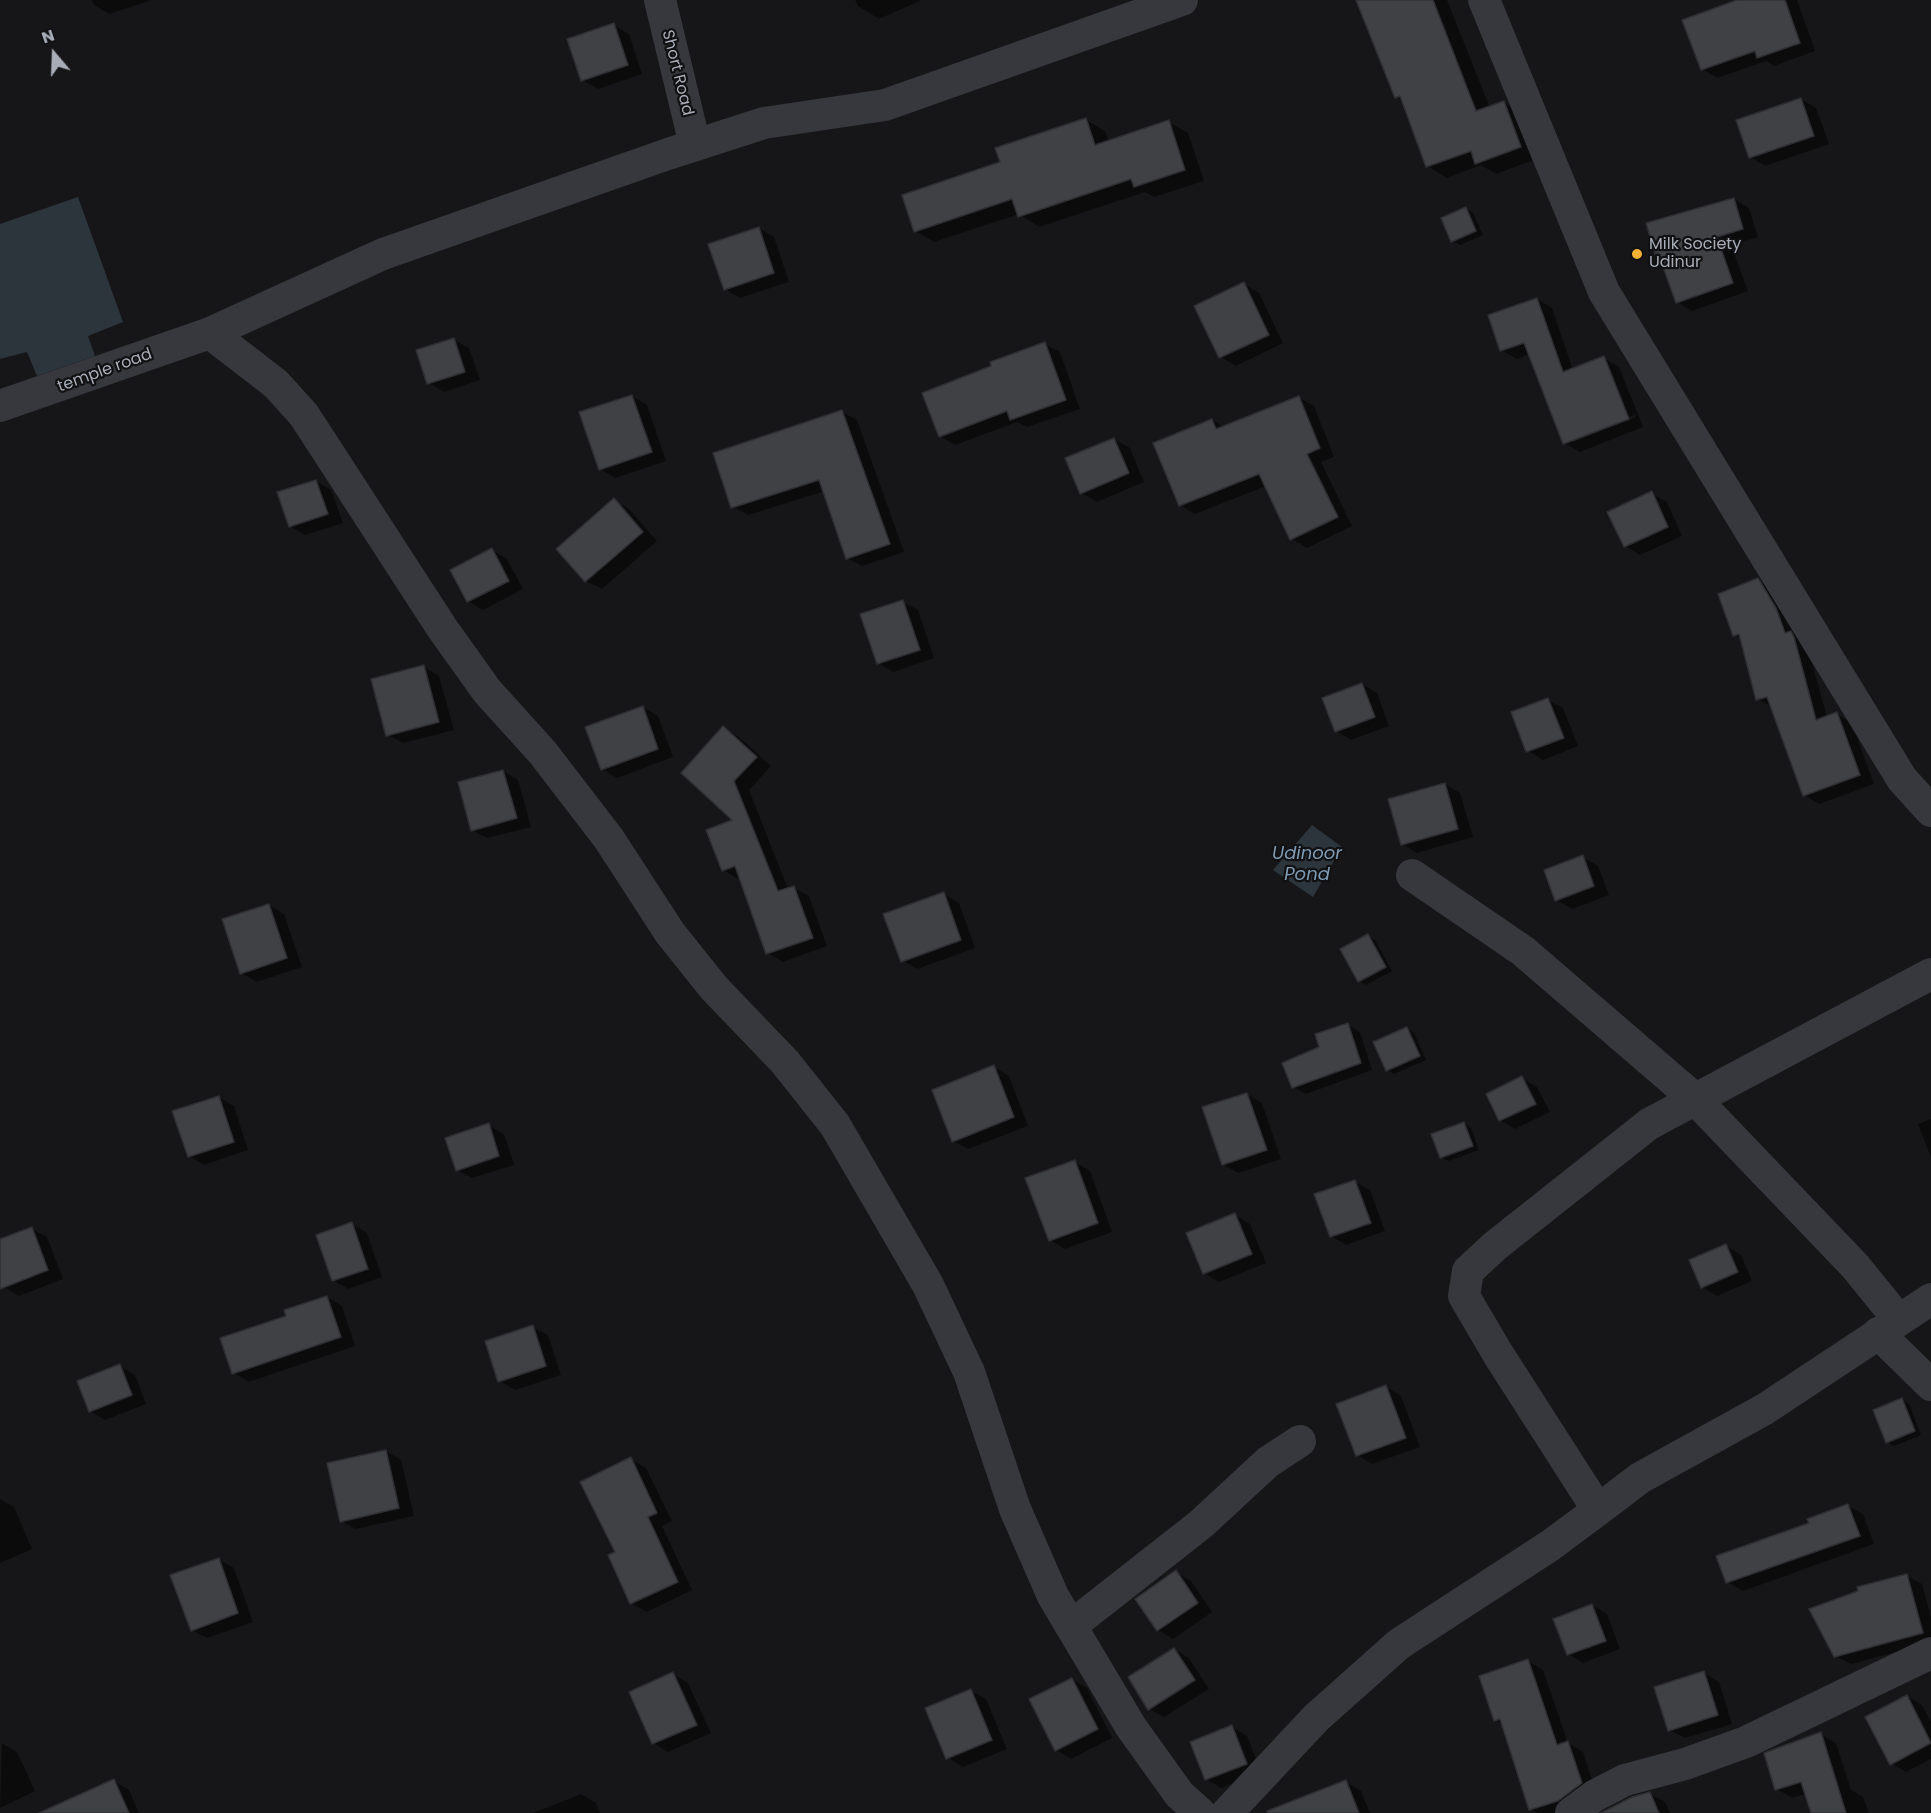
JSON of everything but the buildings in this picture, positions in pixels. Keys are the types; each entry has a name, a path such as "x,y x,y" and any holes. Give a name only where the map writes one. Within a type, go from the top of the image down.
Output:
{"street":[{"name":"Short Road","path":"660,0 695,145"},
{"name":"temple road","path":"0,406 93,376 210,333 382,254 695,145 764,123 885,105 1182,0"},
{"path":"1484,0 1604,292 1902,779 1931,811"},
{"path":"210,333 276,384 304,415 442,628 487,691 543,753 601,829 670,933 714,988 784,1062 835,1125 928,1285 969,1372 1015,1509 1053,1596 1131,1727 1179,1794 1200,1813"},
{"path":"1412,875 1523,951 1695,1098 1855,1266 1888,1326 1931,1385"},
{"path":"1598,1510 1498,1354 1464,1296 1468,1271 1495,1246 1649,1124 1931,974"},
{"path":"1227,1813 1316,1718 1399,1644 1551,1545 1640,1478 1765,1409 1931,1299"},
{"path":"1071,1626 1201,1524 1268,1462 1300,1441"},
{"path":"1571,1813 1594,1796 1625,1780 1685,1764 1746,1742 1931,1653"}],"water":[{"path":"78,197 123,322 88,336 95,356 37,376 27,352 0,359 0,224"},
{"name":"Udinoor Pond","path":"1312,825 1342,847 1313,897 1273,870"}],"place":[{"name":"Milk Society Udinur","path":"1637,254"}]}
